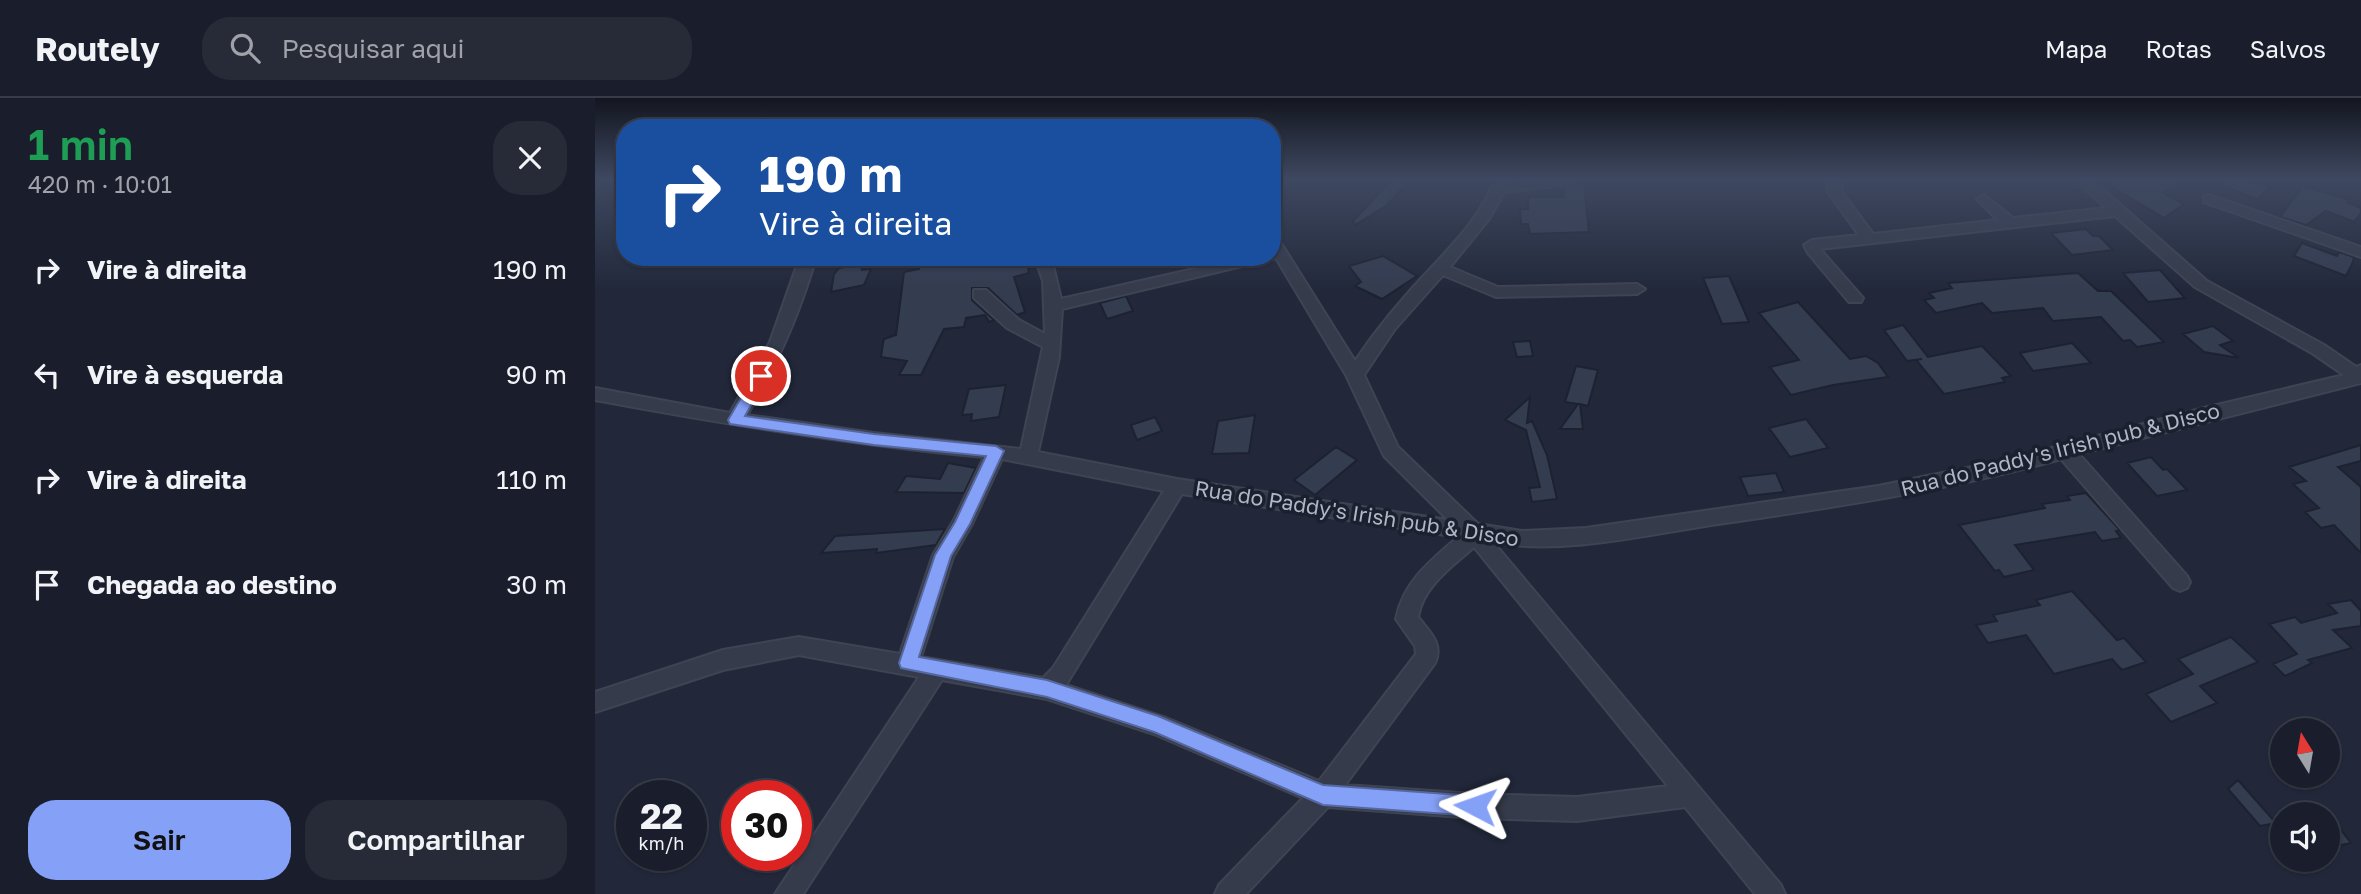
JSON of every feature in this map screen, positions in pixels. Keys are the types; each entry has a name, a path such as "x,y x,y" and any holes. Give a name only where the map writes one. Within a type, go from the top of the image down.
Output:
{"street":[{"path":"1355,375 1390,324 1482,216"},
{"path":"1852,216 1869,239"},
{"path":"2003,216 2011,224"},
{"path":"1855,298 1811,247 2075,216"},
{"path":"2123,216 2201,284 2360,375"},
{"path":"2258,216 2361,252"},
{"path":"1281,263 1355,375 1391,451 1475,534 1772,894"},
{"path":"735,420 752,395 796,303 806,266"},
{"path":"1028,457 1052,344 1056,305 1045,266"},
{"path":"1056,305 1216,266"},
{"path":"1439,268 1496,292 1637,289"},
{"path":"980,294 1013,324 1052,344"},
{"name":"Rua do Paddy's Irish pub & Disco","path":"595,394 735,420 874,440 996,451 1177,486 1475,534 1522,539 1586,536 1878,492 2007,467 2360,375"},
{"path":"908,663 943,555 962,524 996,451"},
{"path":"2065,451 2180,582"},
{"path":"1047,689 1062,675 1177,486"},
{"path":"1228,894 1323,795 1427,656 1426,643 1407,619 1407,607 1413,593 1475,534"},
{"path":"595,702 723,660 764,650 799,646 1047,689 1158,725 1323,795 1475,806 1577,809 1690,795"},
{"path":"788,894 936,670"}],"building":[{"path":"1358,216 1369,216 1355,225 1353,221"},
{"path":"1520,216 1587,216 1589,232 1530,234 1528,224 1521,224"},
{"path":"2281,216 2319,216 2306,225"},
{"path":"2339,216 2359,216 2354,222"},
{"path":"2086,229 2093,236 2099,236 2113,250 2072,255 2051,233"},
{"path":"2302,243 2337,256 2339,252 2354,257 2346,276 2294,256"},
{"path":"1383,256 1417,276 1382,299 1355,286 1361,282 1349,266"},
{"path":"861,266 862,270 871,269 864,285 831,292 834,274 839,268"},
{"path":"920,266 1028,266 1029,273 1014,277 1025,312 1017,315 988,288 972,288 972,300 994,320 989,322 985,315 966,318 964,327 944,329 921,375 899,375 907,361 881,357 883,343 884,339 896,335 904,272 919,269"},
{"path":"2160,270 2185,298 2148,302 2123,273"},
{"path":"2078,273 2098,291 2111,291 2164,342 2137,347 2130,340 2123,341 2101,317 2053,321 2043,308 1992,313 1982,303 1936,313 1924,300 1934,298 1929,293 1952,288 1948,283"},
{"path":"1729,276 1749,322 1722,324 1703,278"},
{"path":"1126,296 1133,311 1107,319 1100,303"},
{"path":"1798,302 1850,359 1866,356 1878,363 1888,377 1833,385 1791,395 1770,367 1799,360 1759,313"},
{"path":"1903,325 1928,357 1982,346 2011,376 2002,378 2005,382 1944,394 1916,360 1922,359 1907,361 1884,330"},
{"path":"2213,326 2233,341 2220,345 2239,358 2204,352 2183,334"},
{"path":"1530,341 1533,356 1517,357 1513,342"},
{"path":"2072,343 2091,363 2033,371 2020,353"},
{"path":"1576,366 1598,370 1588,406 1580,404 1583,429 1560,429 1578,404 1565,402"},
{"path":"1006,385 999,417 971,421 972,414 962,415 969,389"},
{"path":"1530,397 1527,423 1532,421 1547,455 1557,499 1532,502 1529,488 1540,487 1526,430 1505,420"},
{"path":"1255,415 1249,453 1212,454 1218,421"},
{"path":"1155,417 1162,431 1137,440 1131,425"},
{"path":"1806,419 1828,448 1790,457 1769,428"},
{"path":"2361,445 2361,461 2338,467 2361,487 2361,553 2334,525 2321,528 2305,512 2319,508 2293,484 2306,481 2289,467"},
{"path":"1336,447 1357,460 1315,495 1294,480"},
{"path":"2151,457 2187,490 2157,496 2127,463"},
{"path":"948,463 976,468 964,493 896,492 906,476 940,479"},
{"path":"1776,473 1784,492 1748,496 1740,477"},
{"path":"2086,493 2120,530 2116,531 2121,538 2102,541 2095,532 2015,545 2034,570 2004,577 1999,570 1995,571 1959,525 2045,508 2042,504 2070,500 2067,496"},
{"path":"945,529 936,545 876,553 877,549 821,553 835,536"},
{"path":"2072,591 2117,640 2124,638 2146,662 2122,670 2112,659 2054,674 2026,635 1988,643 1976,625 1997,621 1993,615 2040,605 2036,600"},
{"path":"2351,600 2361,611 2361,626 2333,630 2352,648 2308,660 2312,663 2285,676 2273,664 2297,654 2269,624 2295,617 2301,623 2337,613 2328,604"},
{"path":"2231,637 2258,662 2200,686 2217,703 2171,722 2146,694 2193,674 2178,659"},
{"path":"2238,780 2270,816 2270,824 2260,826 2228,789"},
{"path":"2340,829 2351,843 2340,845"}],"route":[{"path":"761,376 735,420 874,440 996,451 962,524 943,555 908,663 1047,689 1158,725 1323,795 1475,806"}]}
